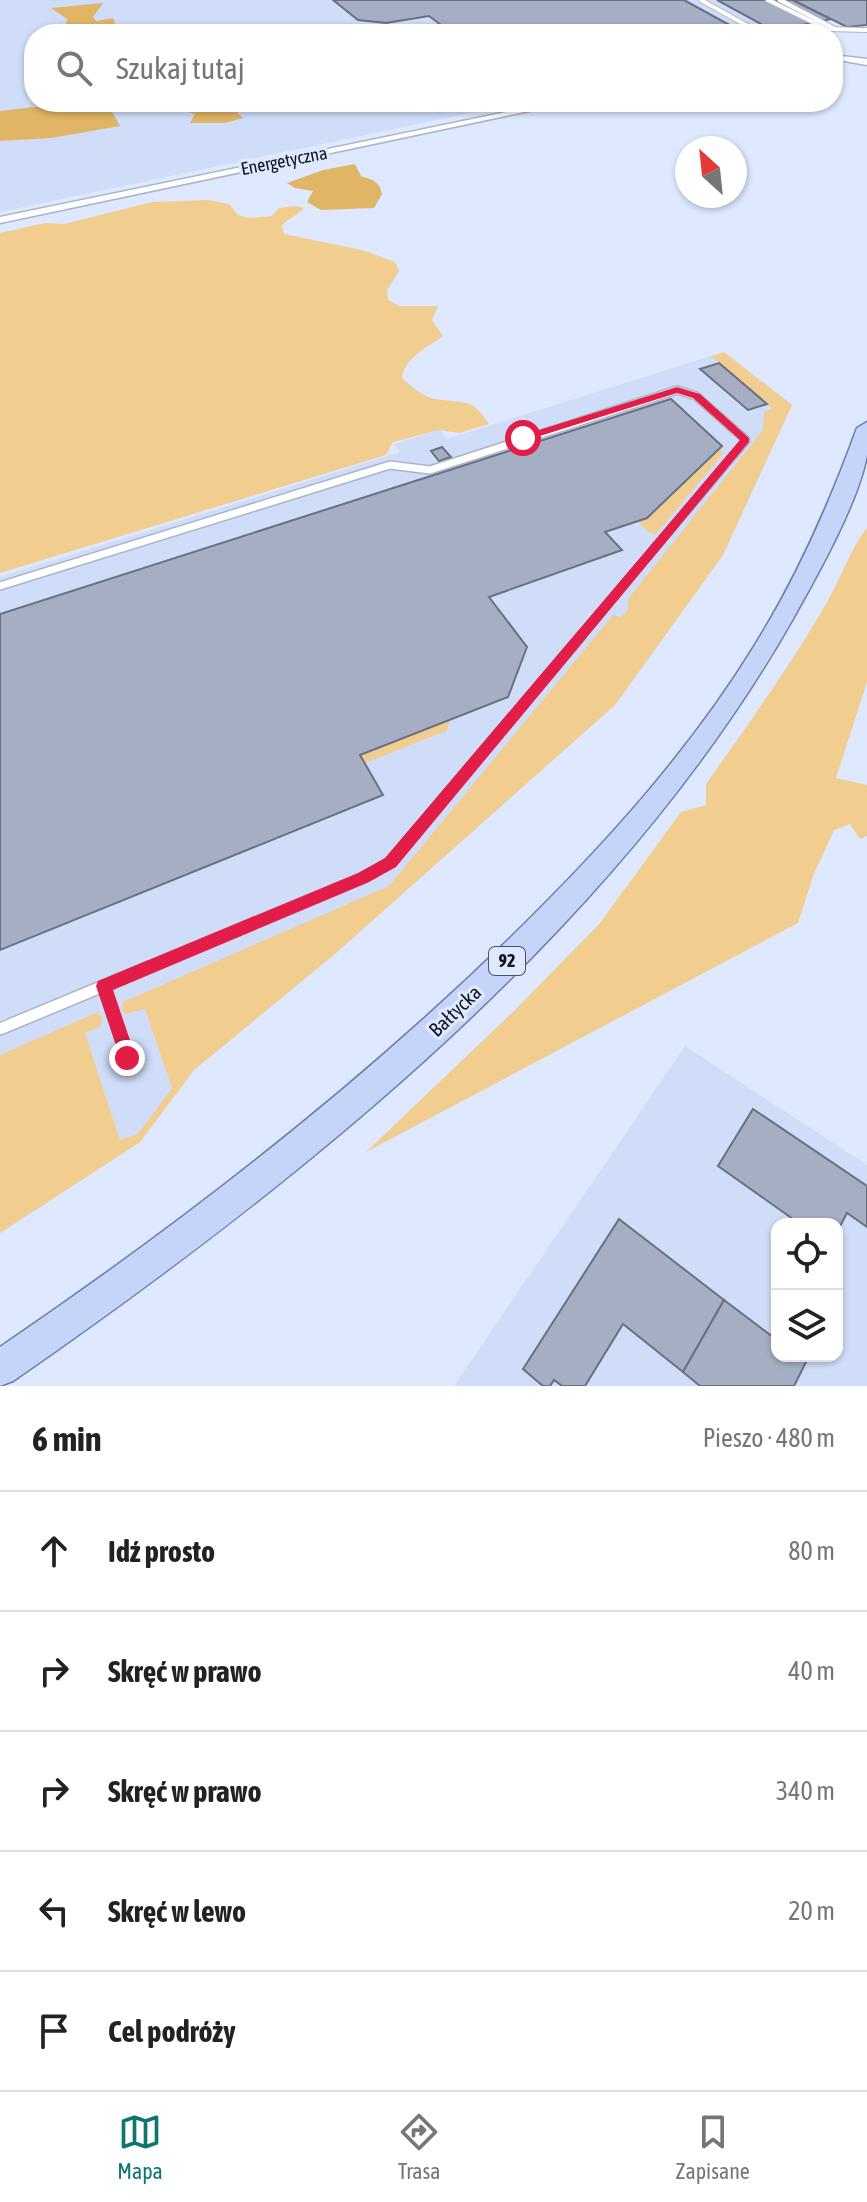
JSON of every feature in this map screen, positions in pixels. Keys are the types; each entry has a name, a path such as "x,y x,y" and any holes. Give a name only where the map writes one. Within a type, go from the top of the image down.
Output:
{"main road":[{"name":"Bałtycka","path":"0,1368 259,1181 354,1102 434,1032 593,873 674,779 770,641 824,542 867,428"}],"street":[{"path":"843,58 867,62"},
{"name":"Energetyczna","path":"0,220 520,112"}],"lane":[{"path":"701,0 744,24"},
{"path":"768,0 813,24"},
{"path":"780,0 824,24"},
{"path":"843,34 867,30"},
{"path":"0,586 390,465 430,470 677,390 696,396 746,440 390,862 364,878 0,1029"},
{"path":"104,986 127,1058"}],"shaded area":[{"path":"0,0 716,0 760,24 24,24 24,112 475,112 0,212"},
{"path":"103,3 93,17 96,21 113,18 115,24 66,24 67,19 51,8"},
{"path":"24,108 24,112 112,112 120,126 51,138 0,141 0,111"},
{"path":"189,112 237,112 243,118 225,123 190,123 195,114"},
{"path":"355,164 361,176 374,181 381,189 382,194 374,208 321,210 307,202 313,191 295,188 287,183 323,170"},
{"path":"209,200 229,204 238,215 250,218 272,216 279,208 304,208 282,226 284,234 362,250 395,262 399,271 387,290 388,300 400,306 438,306 432,320 443,336 412,359 402,378 430,398 471,405 489,424 459,433 439,430 393,442 386,455 0,573 0,233 45,223 64,224 152,202"},
{"path":"724,352 792,405 723,555 615,705 336,953 194,1070 140,1142 0,1233 0,577 400,452 394,444 440,430 447,439"},
{"path":"724,352 792,405 723,555 615,705 336,953 194,1070 140,1142 0,1233 0,1055 98,1012 102,1018 101,1026 85,1033 120,1140 138,1134 172,1088 145,1009 125,1014 123,1002 389,886 613,615 621,617 628,610 628,599 763,430 764,412 772,408 711,356"},
{"path":"721,447 722,455 656,534 650,533 637,521"},
{"path":"867,528 867,682 836,778 867,785 867,836 860,839 850,824 834,830 813,876 798,923 366,1152 516,1009 600,923 681,812 706,805 706,784 798,650"},
{"path":"451,719 446,731 365,763 360,755"},
{"path":"685,1046 867,1165 867,1386 454,1386"}],"building":[{"path":"333,0 684,0 728,24 440,24 429,16 386,23 358,20"},
{"path":"717,0 793,0 831,19 807,24 761,24"},
{"path":"793,0 867,0 867,25 847,27"},
{"path":"719,363 767,404 748,410 700,369"},
{"path":"671,399 722,446 647,518 605,532 622,550 489,597 527,647 508,697 360,755 383,795 0,950 0,614"},
{"path":"442,447 451,457 439,461 431,451"},
{"path":"753,1109 867,1186 867,1227 847,1213 843,1221 843,1218 792,1218 718,1166"},
{"path":"619,1219 724,1300 683,1372 623,1324 585,1386 562,1386 554,1380 550,1386 543,1386 523,1369"},
{"path":"724,1300 771,1335 771,1362 806,1362 794,1386 700,1386 683,1372"}],"route":[{"path":"127,1058 104,986 364,878 390,862 746,440 696,396 677,390 523,438"}]}
